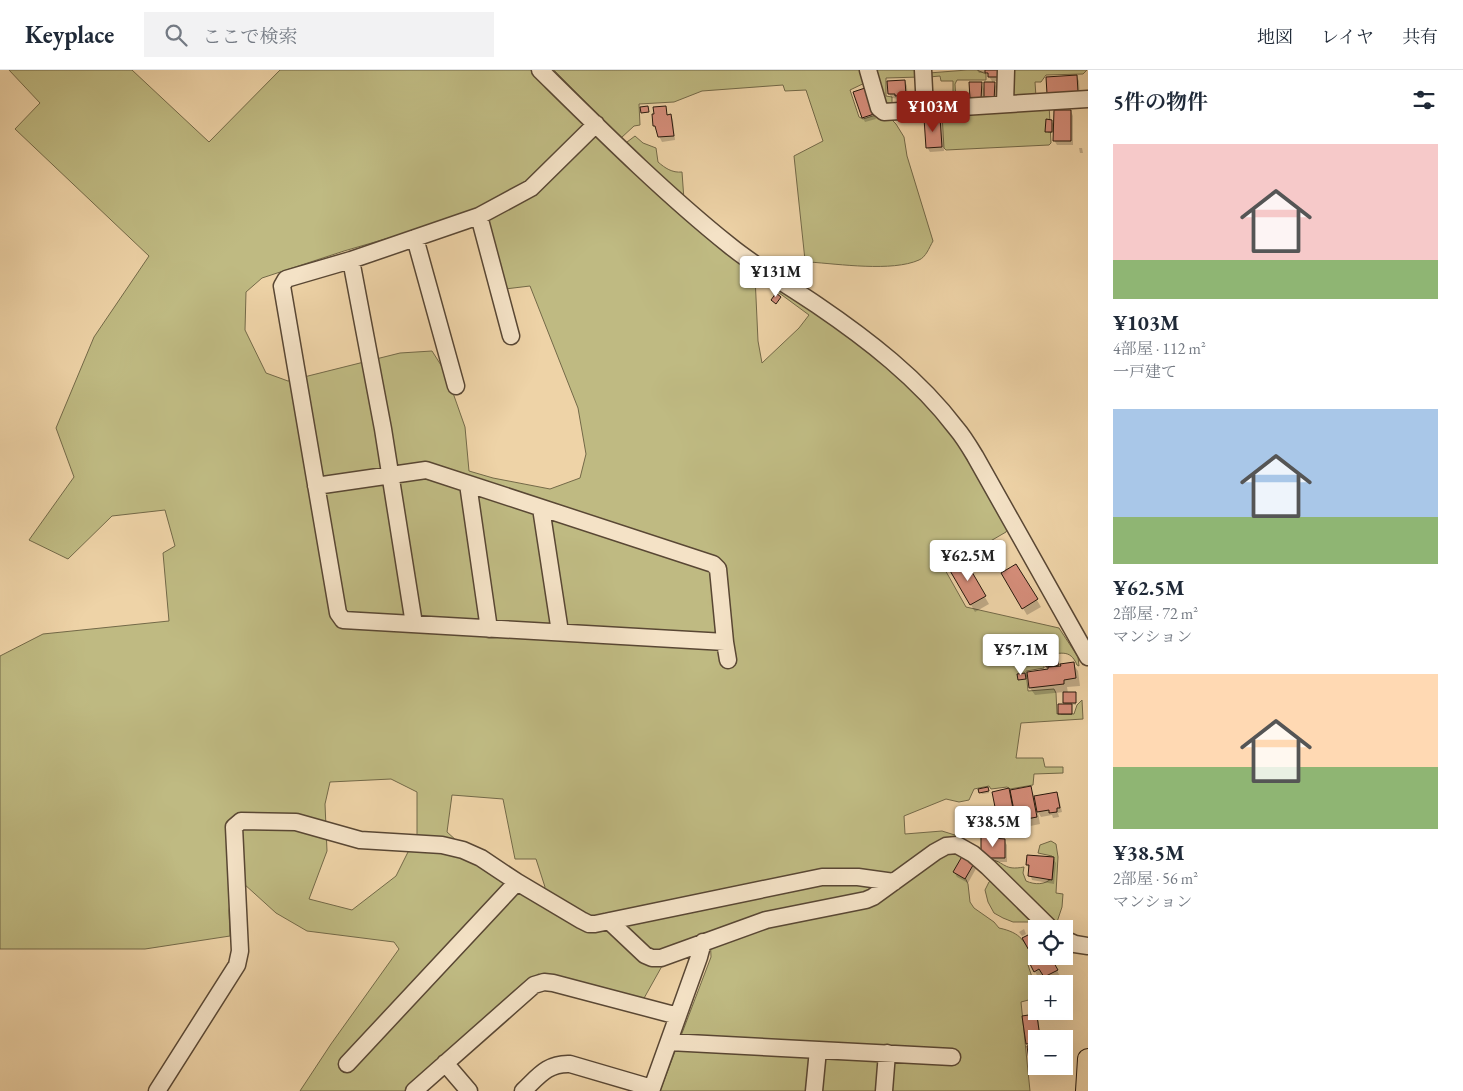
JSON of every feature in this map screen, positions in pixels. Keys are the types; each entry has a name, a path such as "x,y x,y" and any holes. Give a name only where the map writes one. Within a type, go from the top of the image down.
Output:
{"main road":[{"path":"1086,1091 1088,1059"}],"street":[{"path":"540,70 697,218 730,246 864,339 932,400 956,428 975,456 1088,658"},
{"path":"868,70 879,108 884,112 1088,99"},
{"path":"923,70 925,109"},
{"path":"1005,104 1006,70"},
{"path":"596,124 531,188 479,216 351,260 286,279 282,286 338,613 343,620 726,642"},
{"path":"479,216 511,336"},
{"path":"416,238 456,386"},
{"path":"351,260 383,429 414,624"},
{"path":"316,486 426,470 713,564 718,569 728,660"},
{"path":"468,484 489,629"},
{"path":"540,508 560,632"},
{"path":"157,1091 237,965 240,951 234,827 241,821 296,822 360,840 442,845 463,850 481,858 589,924 830,876 858,877 894,882"},
{"path":"609,921 645,955 652,958 661,958 766,920 866,900 873,897 935,852 946,846 957,845 988,867 1042,920"},
{"path":"346,1064 518,882"},
{"path":"523,1091 548,1068 558,1064 570,1064 652,1090 703,942"},
{"path":"1073,943 1088,946"},
{"path":"414,1091 534,985 544,982 615,998 678,1016"},
{"path":"670,1042 952,1057"},
{"path":"814,1091 818,1050"},
{"path":"884,1091 887,1053"},
{"path":"445,1063 469,1091"}],"shaded area":[{"path":"9,70 132,70 209,142 280,70 532,70 752,270 755,276 758,341 762,363 799,328 809,315 771,287 774,285 810,308 903,379 954,431 1008,528 1006,532 944,568 966,607 1059,628 1078,657 1079,666 1068,654 1044,655 1044,668 1026,671 1028,691 1054,689 1056,693 1057,714 1074,714 1077,705 1082,700 1083,719 1021,723 1016,758 1043,758 1045,767 1063,767 1063,773 1034,774 1033,785 1010,789 1007,787 991,789 989,786 974,789 969,800 959,802 946,799 904,816 905,834 942,831 958,836 962,846 962,871 968,884 970,902 974,908 994,922 999,928 1018,935 1028,948 1028,965 1031,975 1028,975 1028,1000 1021,1002 1030,1091 660,1091 711,957 710,933 671,950 643,1000 538,974 407,1091 300,1091 399,949 394,942 307,931 276,913 233,874 229,911 230,936 145,949 0,949 0,656 43,634 169,621 163,553 175,546 165,510 112,516 68,559 29,540 74,477 56,428 94,337 149,256 15,129 40,103","holes":["482,208 505,289 530,286 578,408 586,454 580,478 550,489 493,478 469,471 465,427 446,373 432,351 400,353 288,381 266,373 245,330 246,292 262,278","391,779 417,792 417,834 396,876 352,910 309,899 327,851 325,804 330,782","452,795 503,799 515,859 536,859 545,887 539,899 475,857 447,832"]},
{"path":"554,70 920,70 920,77 886,78 886,96 892,97 892,107 885,108 873,79 850,90 859,117 863,119 876,115 890,118 904,137 907,156 933,241 921,259 895,266 850,265 809,262 805,260 794,156 823,141 806,90 785,91 783,85 702,91 674,102 639,104 640,125 634,126 621,138"},
{"path":"977,70 986,74 986,80 957,80 955,84 956,101 953,103 953,81 941,81 940,76 929,77 929,73"},
{"path":"1009,70 1087,70 1083,74 1046,75 1041,82 1035,82 1036,97 1049,104 1051,143 1049,145 946,150 944,148 942,114 1003,109"},
{"path":"635,136 643,143 656,148 658,162 672,171 682,172 684,200 627,142"},
{"path":"1051,841 1056,844 1058,857 1056,893 1063,894 1062,907 1058,920 1013,922 994,913 988,902 985,890 995,876 989,859 1012,868 1024,867 1023,873 1026,881 1036,884 1043,883 1052,878 1054,859 1052,856 1038,853 1040,845"}],"building":[{"path":"985,70 998,70 998,77 988,77 988,73 985,73"},
{"path":"1077,75 1078,92 1047,94 1046,77"},
{"path":"905,80 906,95 895,96 895,94 888,94 887,81"},
{"path":"969,82 982,82 981,99 970,99"},
{"path":"984,82 995,82 994,100 984,99"},
{"path":"865,88 874,114 862,118 853,92"},
{"path":"648,106 649,112 641,113 640,107"},
{"path":"666,106 667,115 671,114 674,136 658,137 655,126 653,126 653,107"},
{"path":"1054,110 1071,110 1071,141 1053,141"},
{"path":"940,117 942,147 926,148 924,118"},
{"path":"1046,119 1052,120 1052,132 1045,132"},
{"path":"776,293 781,297 776,304 771,300"},
{"path":"965,560 986,596 970,605 949,569"},
{"path":"1016,564 1038,599 1022,609 1001,573"},
{"path":"1057,655 1059,665 1046,667 1044,657"},
{"path":"1020,659 1029,659 1030,665 1021,666"},
{"path":"1074,662 1076,678 1064,680 1064,684 1029,688 1027,672"},
{"path":"1025,673 1026,679 1018,680 1017,674"},
{"path":"1063,692 1076,692 1076,703 1063,703"},
{"path":"1058,704 1072,704 1072,714 1058,714"},
{"path":"1031,786 1037,817 1016,821 1010,790"},
{"path":"988,787 989,791 979,793 978,789"},
{"path":"1009,788 1015,819 998,822 992,792"},
{"path":"1057,792 1060,808 1057,808 1057,812 1049,813 1049,810 1037,812 1034,796"},
{"path":"981,837 1005,839 1005,858 991,858 981,855"},
{"path":"964,853 976,860 965,879 953,872"},
{"path":"1027,855 1054,857 1052,880 1028,876 1029,865 1026,865"},
{"path":"1028,935 1028,949 1022,938"},
{"path":"1030,965 1055,965 1058,970 1048,975 1043,975 1039,969 1034,972"},
{"path":"1028,1015 1028,1020 1038,1020 1039,1030 1028,1030 1028,1044 1026,1044 1022,1016"}]}
